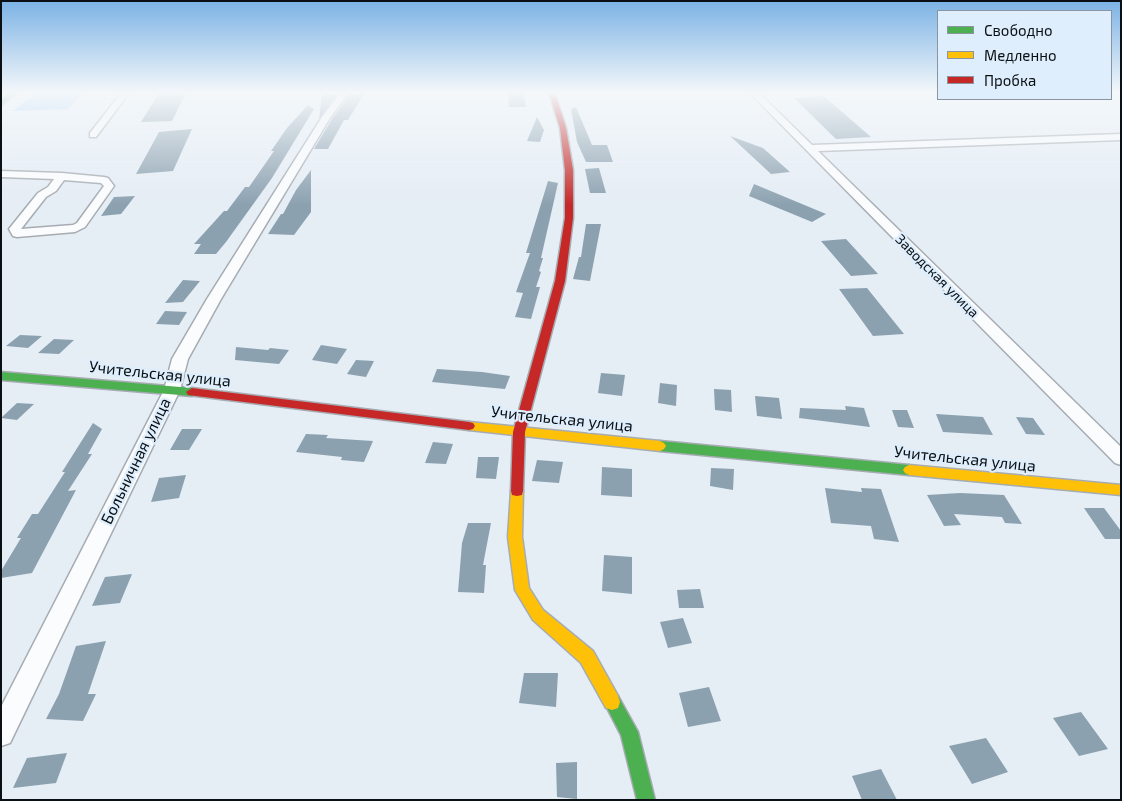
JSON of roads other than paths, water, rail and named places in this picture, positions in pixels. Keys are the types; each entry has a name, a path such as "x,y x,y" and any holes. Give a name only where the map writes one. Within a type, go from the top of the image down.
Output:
{"street":[{"path":"93,135 97,130"},
{"name":"Больничная улица","path":"1,734 172,390 180,359 214,299 318,130"},
{"path":"563,130 569,170 569,218 560,281 519,432 515,537 522,590 538,615 587,657 629,732 646,800"},
{"name":"Заводская улица","path":"791,130 1121,458"},
{"path":"809,148 1121,137"},
{"path":"1,174 62,176 104,180 109,186 81,225 75,228 17,232 15,229 42,195 52,189 62,176"},
{"name":"Учительская улица","path":"1,376 172,390 519,432 1121,490"}]}
